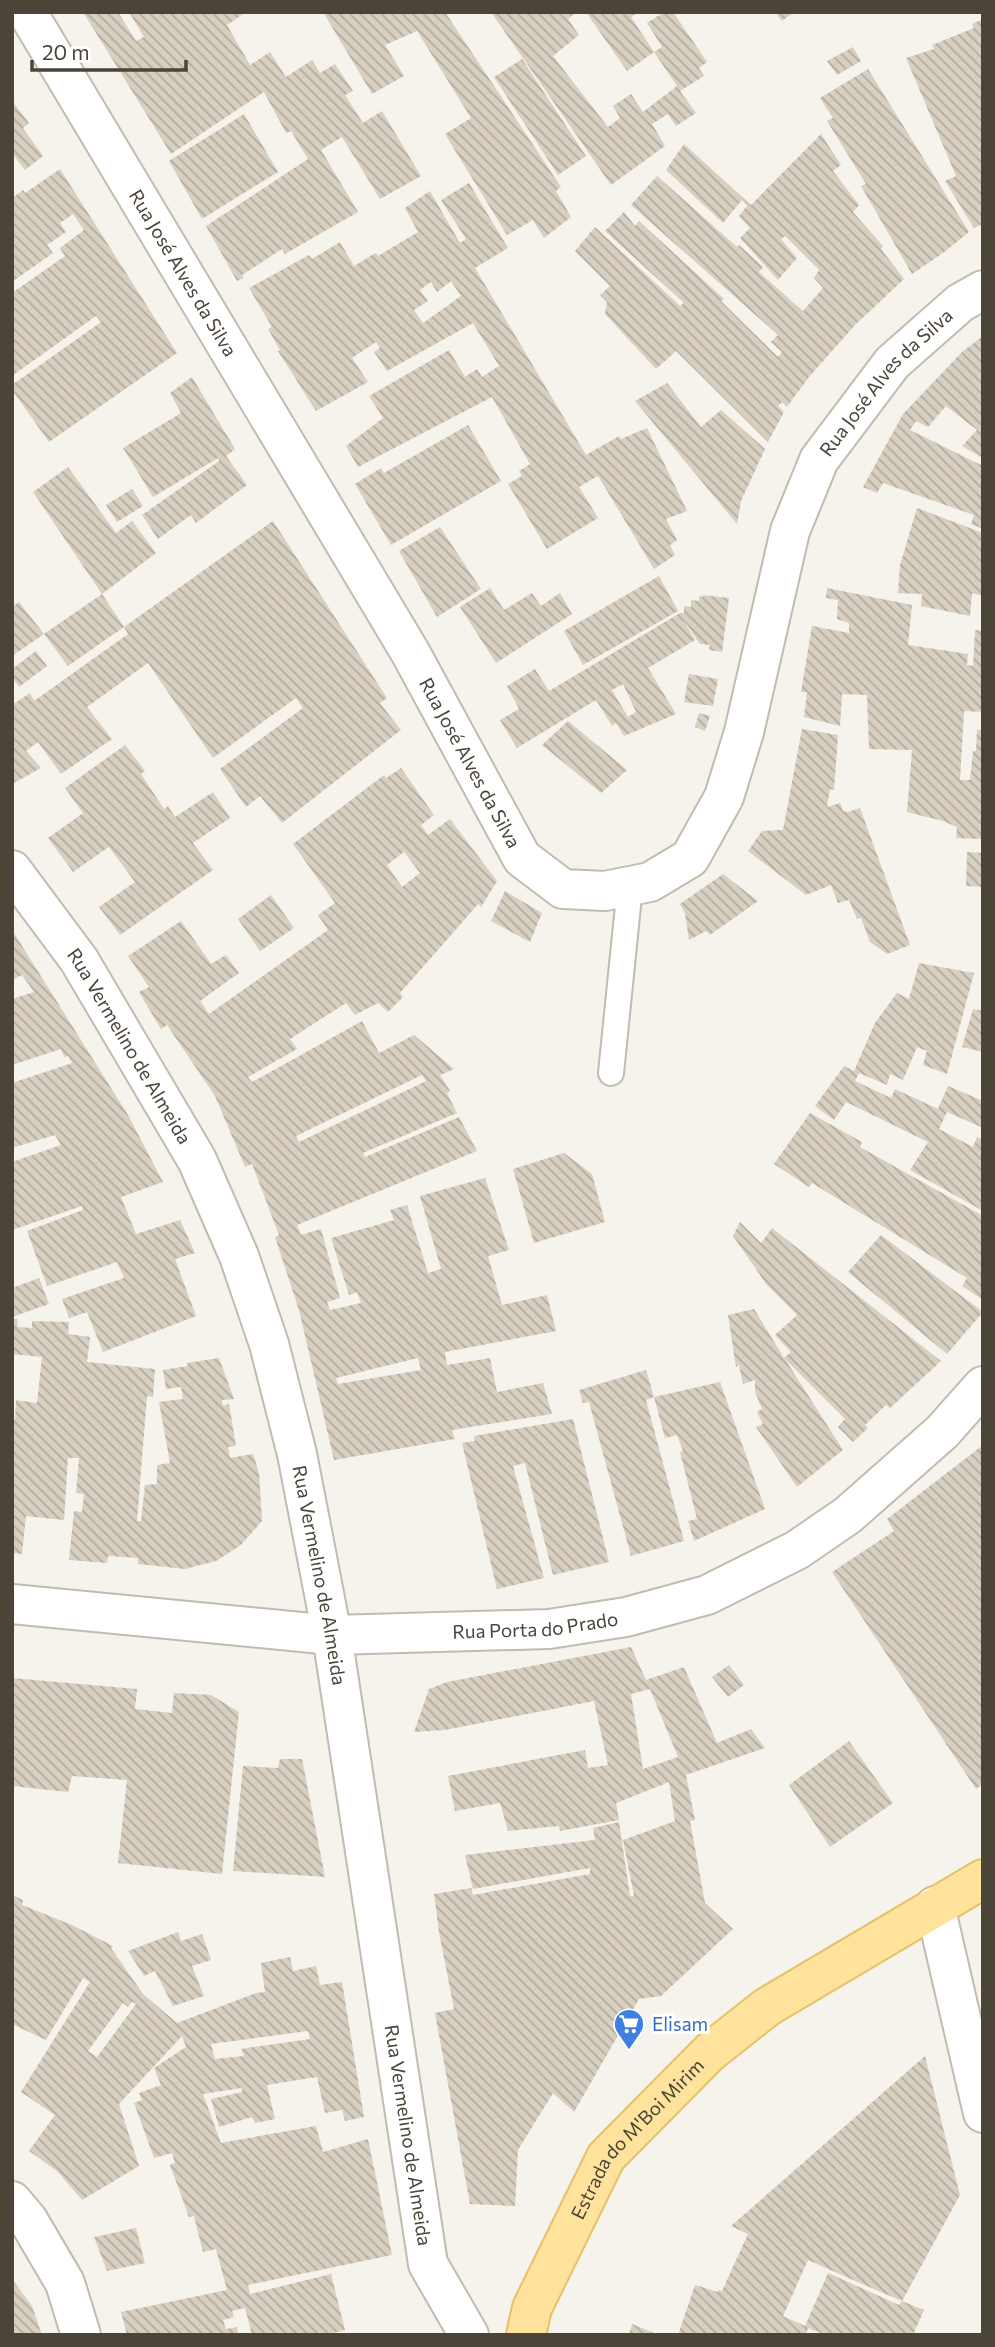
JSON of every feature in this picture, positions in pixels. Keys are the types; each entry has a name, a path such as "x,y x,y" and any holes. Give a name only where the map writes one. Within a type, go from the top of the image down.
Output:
{"main road":[{"name":"Estrada do M'Boi Mirim","path":"526,2335 532,2308 606,2157 710,2052 766,2007 983,1879"}],"street":[{"name":"Rua José Alves da Silva","path":"27,12 410,652 523,859 563,888 605,891 650,882 690,859 724,797 744,732 790,531 819,460 892,363 960,303 983,290"},
{"name":"Rua Vermelino de Almeida","path":"12,870 79,960 197,1160 239,1256 269,1344 298,1454 332,1635 428,2264 469,2335"},
{"name":"Rua Porta do Prado","path":"12,1604 332,1635 549,1629 626,1618 707,1595 796,1550 848,1514 942,1432 983,1386"},
{"path":"935,1906 983,2113"},
{"path":"12,2201 28,2220 65,2283 81,2335"}],"lane":[{"path":"611,1073 630,886"}],"building":[{"path":"83,12 118,12 136,41 144,37 129,12 246,12 227,25 250,65 270,52 286,77 312,60 320,73 335,64 353,91 345,95 363,123 382,111 421,176 380,199 342,137 321,150 358,212 285,254 282,249 237,281 206,226 308,159 291,131 286,133 264,92 171,154"},
{"path":"323,12 445,12 561,187 556,191 571,217 544,238 533,220 507,235 445,134 471,118 417,31 385,45 404,76 372,94"},
{"path":"491,12 571,12 573,15 568,19 579,35 553,56 608,127 620,118 613,106 631,94 643,112 677,86 654,52 662,47 647,23 664,12 673,12 707,62 699,68 704,76 680,91 696,113 676,126 668,114 652,124 665,146 611,185"},
{"path":"586,12 638,12 631,17 654,52 627,71"},
{"path":"775,12 794,12 782,21"},
{"path":"983,19 983,224 974,228 945,181 956,176 906,58 934,49 932,45 974,28 972,24"},
{"path":"853,47 861,61 837,75 827,61"},
{"path":"522,59 586,156 558,175 494,77"},
{"path":"868,69 969,232 912,274 861,186 866,184 827,121 833,118 820,98"},
{"path":"12,101 29,123 23,128 43,156 25,170 12,153"},
{"path":"244,114 278,172 202,219 169,161"},
{"path":"821,134 841,165 833,171 859,205 853,212 883,246 881,249 904,279 855,325 809,377 787,407 782,402 778,406 784,412 768,442 676,351 656,369 605,314 607,302 600,295 610,286 575,251 595,227 680,306 684,303 605,231 624,212 635,226 639,221 724,299 721,301 778,357 782,352 771,342 778,335 631,205 657,176 763,267 759,272 803,311 823,288 814,278 819,270 785,236 781,239 797,258 778,280 740,238 750,228 739,216 747,206 742,200 723,223 666,170 684,144 751,205"},
{"path":"60,169 177,353 49,442 12,390 12,385 101,322 96,316 12,376 12,293 65,256 60,248 84,230 73,214 60,223 66,232 47,245 53,253 12,282 12,198 23,190 25,193"},
{"path":"469,183 508,248 475,268 586,455 619,436 621,439 647,428 687,511 666,519 677,540 670,545 675,555 654,569 598,476 579,487 598,518 547,549 508,484 522,476 519,471 530,464 492,397 358,467 346,446 383,418 369,396 449,350 465,377 477,369 482,377 499,366 473,323 387,371 374,352 380,348 376,342 352,358 368,382 316,411 278,351 280,350 268,329 272,327 249,288 309,255 312,259 340,242 354,266 376,253 378,256 418,232 405,208 430,191 460,243 466,239 441,200","holes":["451,281 461,296 423,323 414,310 428,301 420,290 431,282 437,292"]},
{"path":"983,336 983,458 962,446 977,430 946,406 928,427 916,421 910,430 983,466 983,529 971,524 974,515 883,483 877,493 863,487 903,414 962,352"},
{"path":"192,377 235,449 226,456 247,485 196,523 191,515 158,539 142,515 219,461 218,458 153,497 123,448 181,413 170,393"},
{"path":"667,383 701,427 721,410 765,449 741,501 737,524 635,401"},
{"path":"468,425 501,481 391,545 355,484 381,468 384,473"},
{"path":"68,467 116,533 132,521 156,553 102,594 33,492"},
{"path":"132,489 143,506 117,522 106,505"},
{"path":"917,508 983,533 983,596 972,593 970,616 921,606 922,594 898,593 900,565"},
{"path":"273,521 387,698 380,703 401,730 282,823 260,796 246,807 220,769 303,708 296,698 213,758 148,663 87,707 112,739 61,774 38,742 26,751 41,768 12,784 12,705 30,693 34,701 128,634 124,627"},
{"path":"440,527 481,589 437,617 399,551"},
{"path":"659,576 678,611 583,665 564,631"},
{"path":"490,588 504,610 532,593 541,606 560,593 572,614 496,663 460,607"},
{"path":"827,588 912,605 908,645 968,654 967,665 973,666 975,630 983,631 983,712 964,711 960,780 970,780 977,730 983,730 983,839 956,838 957,827 907,812 912,750 869,749 867,695 842,694 840,726 804,717 807,692 801,692 812,626 849,633 849,623 837,619 838,600 826,598"},
{"path":"102,594 124,627 68,666 44,634"},
{"path":"699,596 729,598 722,652 709,650 710,645 700,644 683,619 695,640 648,668 676,714 624,736 616,723 612,726 596,700 517,748 500,720 519,709 507,686 535,669 549,691 684,613 684,606 691,607 691,600 699,601","holes":["623,684 636,712 628,717 612,690"]},
{"path":"19,602 44,634 12,656 12,607"},
{"path":"36,651 47,666 19,687 12,677 12,669"},
{"path":"689,674 718,679 713,706 684,702"},
{"path":"699,713 710,716 705,731 695,727"},
{"path":"568,721 627,770 601,793 542,745"},
{"path":"802,729 838,735 834,790 830,789 827,807 840,803 843,811 860,808 910,945 887,954 870,942 861,918 857,919 849,900 838,903 831,885 806,895 748,851 762,831 783,830"},
{"path":"125,745 145,771 141,774 164,809 168,806 175,817 213,792 230,818 193,843 213,870 120,935 99,907 135,882 109,847 73,872 48,838 83,813 65,788"},
{"path":"401,768 434,815 421,825 428,835 450,819 497,881 481,907 478,904 400,993 403,997 388,1012 378,1003 355,1015 346,1003 290,1039 297,1049 248,1077 252,1082 362,1021 379,1053 414,1035 454,1069 440,1075 450,1091 447,1093 457,1113 363,1153 365,1157 459,1117 477,1151 297,1225 301,1235 321,1229 340,1298 327,1302 330,1310 361,1303 357,1292 349,1295 331,1238 394,1220 390,1210 407,1205 428,1273 441,1269 420,1196 485,1178 509,1250 488,1256 502,1305 547,1295 556,1331 445,1352 447,1365 490,1358 497,1392 543,1383 552,1414 452,1430 455,1439 334,1460 299,1310 275,1237 279,1235 252,1164 245,1167 215,1096 167,1025 161,1029 139,992 149,987 128,956 181,921 211,964 226,955 239,973 200,1001 209,1014 328,930 318,915 335,903 293,844 384,775 386,778","holes":["404,852 420,873 402,887 387,865","422,1075 426,1081 299,1142 296,1136","418,1358 421,1370 338,1384 336,1378"]},
{"path":"967,852 983,853 983,887 966,886"},
{"path":"723,874 758,901 710,935 706,931 689,940 685,913 680,904"},
{"path":"505,891 542,913 530,942 491,921"},
{"path":"271,895 294,928 260,951 238,919"},
{"path":"12,930 128,1115 163,1182 121,1197 136,1234 180,1220 195,1253 175,1259 196,1316 103,1352 87,1312 69,1318 62,1299 124,1278 117,1262 47,1286 27,1231 83,1210 82,1206 12,1230 12,1162 61,1145 55,1135 12,1148 12,1083 72,1063 68,1056 64,1057 61,1049 12,1065 12,999 34,992 22,975 12,980"},
{"path":"919,963 974,973 947,1074 923,1065 927,1051 917,1047 903,1080 890,1074 887,1085 859,1073 855,1081 891,1098 895,1089 938,1109 948,1086 983,1101 983,1128 947,1112 939,1129 973,1147 977,1137 983,1140 983,1211 910,1170 928,1142 846,1102 834,1120 815,1106 844,1066 854,1071 875,1023 897,993 909,999"},
{"path":"973,1009 983,1011 983,1052 962,1047"},
{"path":"810,1113 862,1142 860,1147 983,1216 983,1300 962,1286 967,1278 812,1183 809,1187 774,1164"},
{"path":"564,1153 592,1174 605,1222 534,1243 513,1169"},
{"path":"740,1222 761,1243 772,1228 941,1361 890,1408 886,1405 865,1425 868,1428 853,1442 838,1427 845,1419 785,1359 843,1450 797,1487 756,1427 763,1424 757,1412 762,1409 755,1392 755,1380 743,1384 739,1365 736,1367 728,1315 754,1309 784,1358 791,1352 775,1335 797,1315 767,1285 733,1236"},
{"path":"881,1235 983,1312 947,1354 848,1272"},
{"path":"39,1278 49,1304 12,1317 12,1288"},
{"path":"12,1319 17,1319 18,1327 32,1328 32,1321 69,1322 68,1334 90,1337 87,1362 155,1369 153,1397 147,1396 137,1521 141,1521 145,1485 157,1484 157,1465 170,1463 159,1402 183,1399 181,1387 166,1389 163,1370 219,1358 234,1399 222,1400 223,1406 229,1404 236,1446 228,1447 230,1458 253,1454 259,1473 262,1521 241,1545 216,1561 185,1569 138,1564 138,1558 108,1556 107,1563 69,1560 74,1511 82,1512 84,1494 76,1493 79,1458 68,1458 64,1520 26,1516 22,1554 12,1553 12,1420 15,1420 16,1400 37,1403 42,1357 12,1354"},
{"path":"646,1370 654,1397 646,1400 684,1541 631,1556 589,1402 583,1403 579,1390"},
{"path":"720,1382 765,1509 694,1541 688,1521 697,1519 680,1452 683,1451 677,1435 665,1438 654,1397"},
{"path":"573,1419 609,1562 553,1575 525,1463 513,1466 544,1578 497,1589 462,1443 475,1441 474,1436"},
{"path":"983,1445 983,1784 976,1789 832,1572 894,1531 887,1519"},
{"path":"631,1647 646,1680 684,1667 717,1743 751,1729 765,1748 686,1775 695,1820 690,1821 705,1903 733,1929 661,1996 639,1999 574,2112 553,2093 518,2150 515,2206 470,2204 435,2013 454,2009 434,1894 471,1888 473,1895 590,1874 590,1868 473,1889 465,1855 595,1840 593,1828 619,1822 630,1896 634,1896 623,1840 675,1821 669,1782 616,1803 619,1820 560,1831 559,1826 508,1831 500,1803 455,1811 448,1776 585,1750 588,1768 608,1765 594,1701 445,1730 414,1732 429,1689 447,1682","holes":["650,1689 678,1757 643,1769 631,1694"]},
{"path":"729,1665 744,1685 728,1697 712,1677"},
{"path":"12,1678 137,1689 135,1709 172,1713 174,1693 211,1695 239,1712 222,1874 118,1863 127,1780 72,1776 68,1792 12,1786"},
{"path":"849,1741 893,1803 830,1847 789,1785"},
{"path":"280,1759 302,1759 325,1877 233,1871 243,1766 278,1768"},
{"path":"12,1895 23,1900 22,1905 72,1925 113,1946 111,1948 143,1994 177,2023 265,1992 261,1963 290,1957 293,1971 316,1966 320,1985 342,1982 364,2117 345,2121 342,2110 325,2113 317,2077 267,2085 275,2119 255,2123 252,2117 219,2127 211,2099 242,2092 242,2088 203,2094 221,2143 316,2126 323,2152 368,2139 392,2255 248,2285 250,2294 331,2274 345,2330 326,2335 252,2335 245,2308 232,2311 234,2317 223,2320 226,2329 237,2327 238,2335 127,2335 121,2312 227,2290 216,2249 203,2252 194,2216 189,2217 170,2165 175,2163 172,2153 154,2158 134,2103 142,2100 139,2093 161,2085 154,2068 186,2047 182,2036 119,2104 139,2166 82,2200 57,2171 29,2151 55,2115 21,2092 90,1982 83,1978 46,2040 14,2025 12,2028","holes":["132,2002 136,2004 97,2057 88,2051 123,2003 128,2007","308,2031 310,2039 241,2049 244,2056 215,2059 211,2044"]},
{"path":"178,1932 181,1941 202,1934 211,1960 192,1966 204,1996 173,2006 155,1971 144,1976 128,1951"},
{"path":"925,2056 960,2195 902,2301 924,2310 913,2335 826,2335 808,2328 806,2335 678,2335 695,2285 722,2291 748,2234 731,2226","holes":["808,2260 902,2301 899,2305 828,2273 805,2326 783,2316"]},
{"path":"136,2228 145,2263 107,2271 94,2237"},
{"path":"12,2279 32,2306 42,2335 12,2335"},
{"path":"632,2324 659,2335 629,2335"}],"place":[{"name":"Elisam","path":"629,2051"}]}
